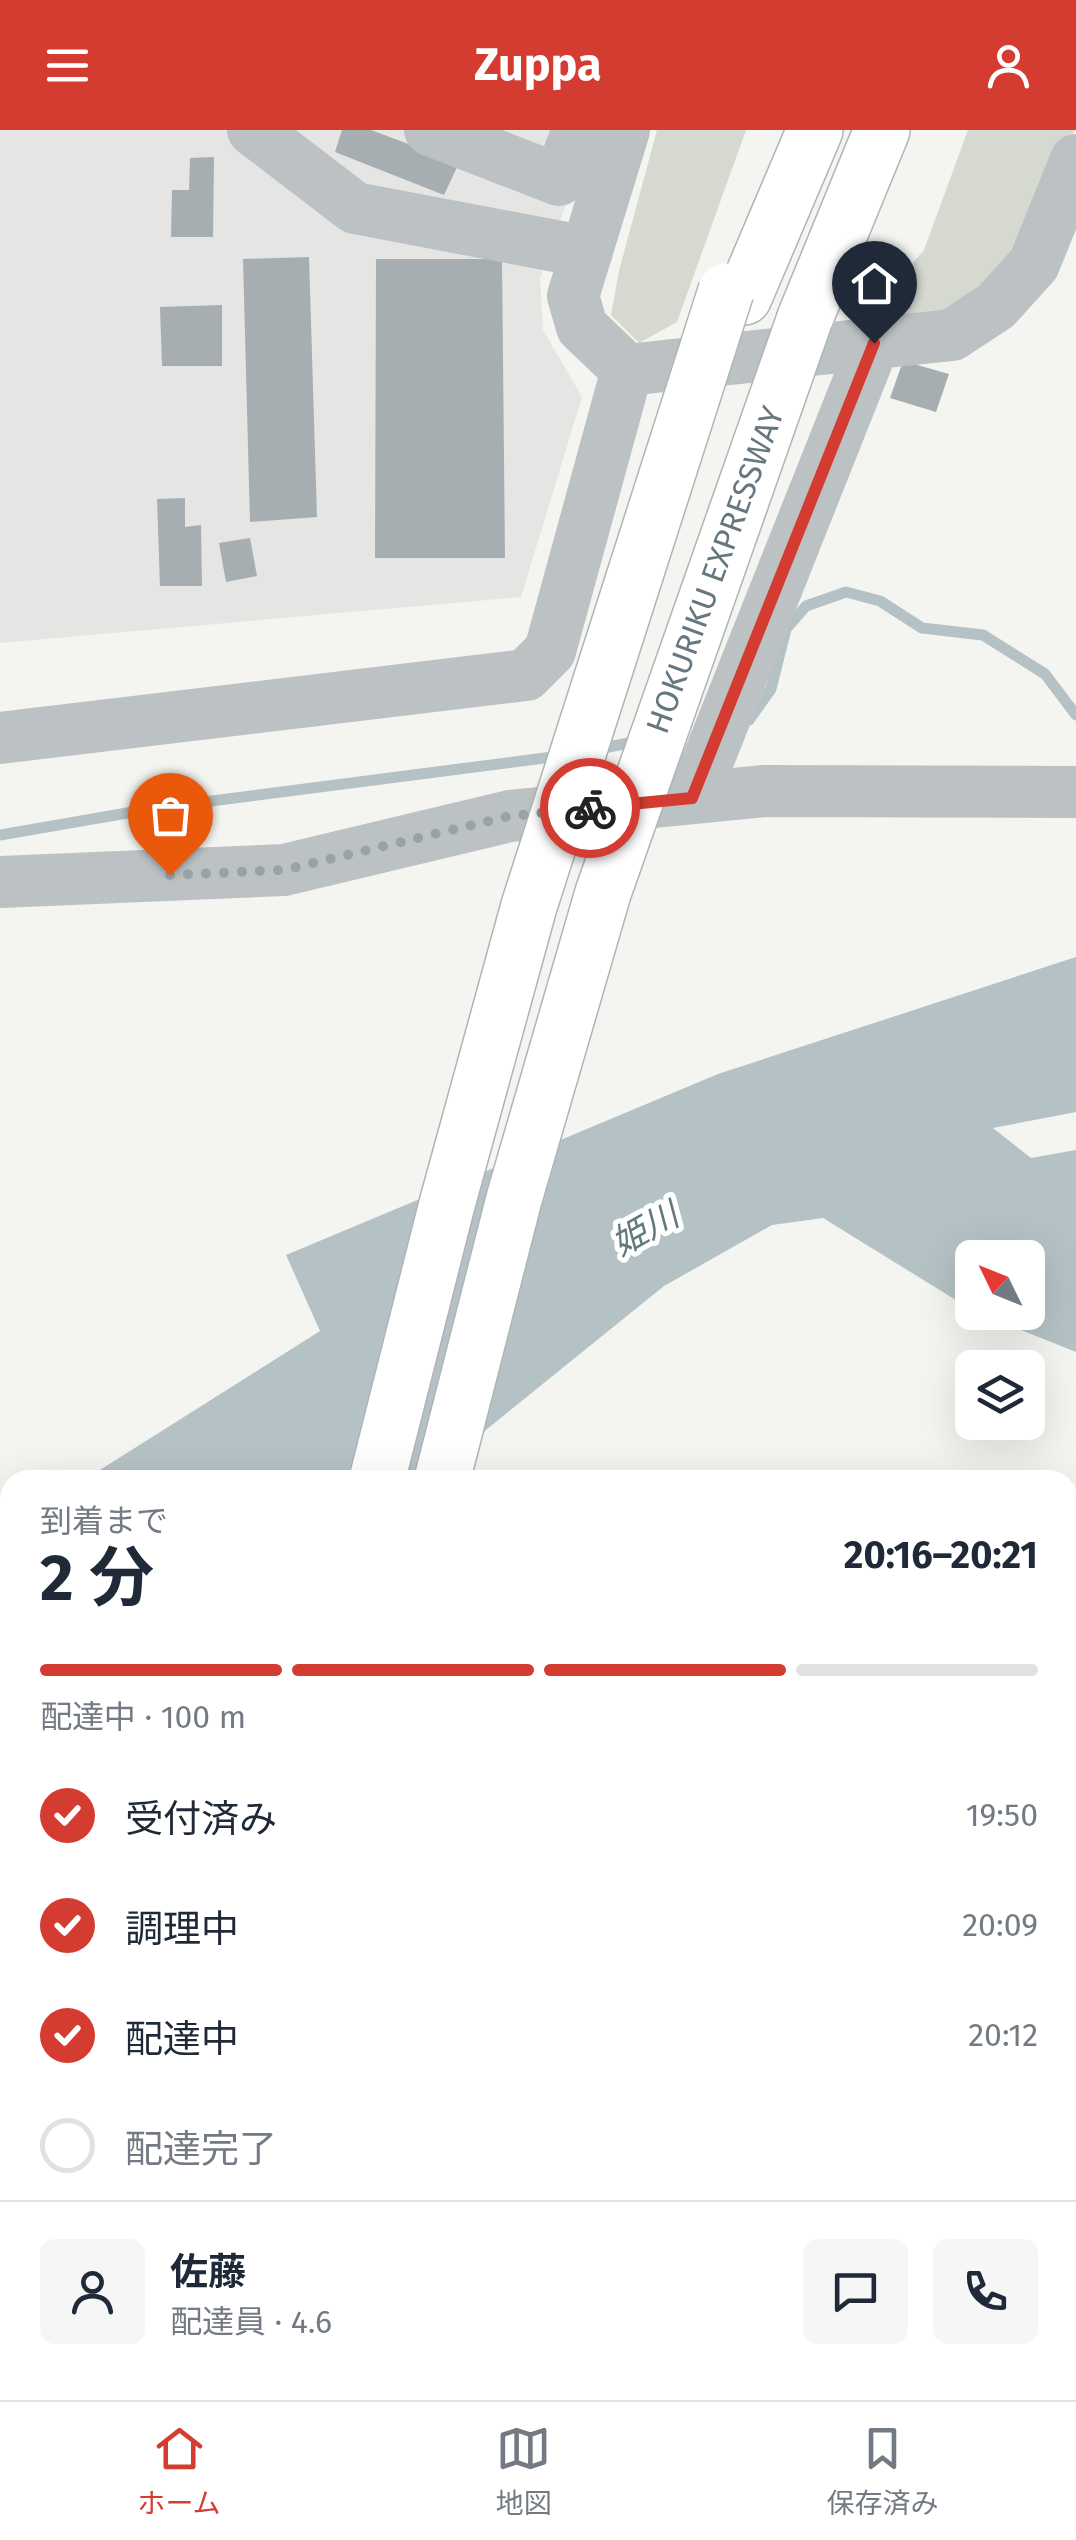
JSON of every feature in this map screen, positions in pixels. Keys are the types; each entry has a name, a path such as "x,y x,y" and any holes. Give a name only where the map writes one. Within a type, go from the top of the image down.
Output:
{"highway":[{"path":"735,294 783,130"},
{"path":"735,294 815,130"},
{"name":"HOKURIKU EXPRESSWAY","path":"445,1470 514,1199 602,893 805,318 877,144"},
{"name":"HOKURIKU EXPRESSWAY","path":"380,1470 529,906 735,294"}],"street":[{"path":"253,130 354,208 587,252"},
{"path":"430,130 559,180 578,130"},
{"path":"624,130 573,296 582,327 627,370 952,335 996,306 1034,264 1076,160"},
{"path":"692,798 874,343"},
{"path":"0,738 526,675 550,651 627,370"},
{"path":"0,882 284,870 510,816 765,791 1076,792"}],"shaded area":[{"path":"0,130 592,130 540,278 543,330 582,397 521,597 0,643"},
{"path":"657,130 746,130 677,322 639,343 611,315"},
{"path":"968,130 1074,130 1025,253 971,304 876,332 867,315 924,250"}],"water":[{"name":"姫川","path":"1076,957 1076,1112 993,1128 1031,1158 1076,1150 1076,1352 1021,1330 1045,1330 1045,1240 955,1240 955,1300 823,1218 772,1225 664,1286 436,1470 100,1470 320,1331 286,1255 718,1074"}],"building":[{"path":"342,130 371,130 459,163 444,195 335,152"},
{"path":"214,157 213,237 171,237 172,190 189,190 190,158"},
{"path":"309,257 317,517 250,522 243,259"},
{"path":"376,259 502,259 505,558 375,558"},
{"path":"222,305 222,366 162,366 160,307"},
{"path":"903,361 949,374 936,412 890,398"},
{"path":"185,498 185,527 201,525 202,586 160,586 157,499"},
{"path":"250,538 257,576 226,582 219,543"}],"waterway":[{"path":"749,720 771,689 786,629 806,606 846,592 880,601 922,628 983,635 1045,674 1076,715"},
{"path":"598,749 639,741"},
{"path":"0,835 150,809 560,756"}],"way so far":[{"path":"170,875 284,870 510,816 590,808"}],"route":[{"path":"590,808 692,798 874,343"}]}
